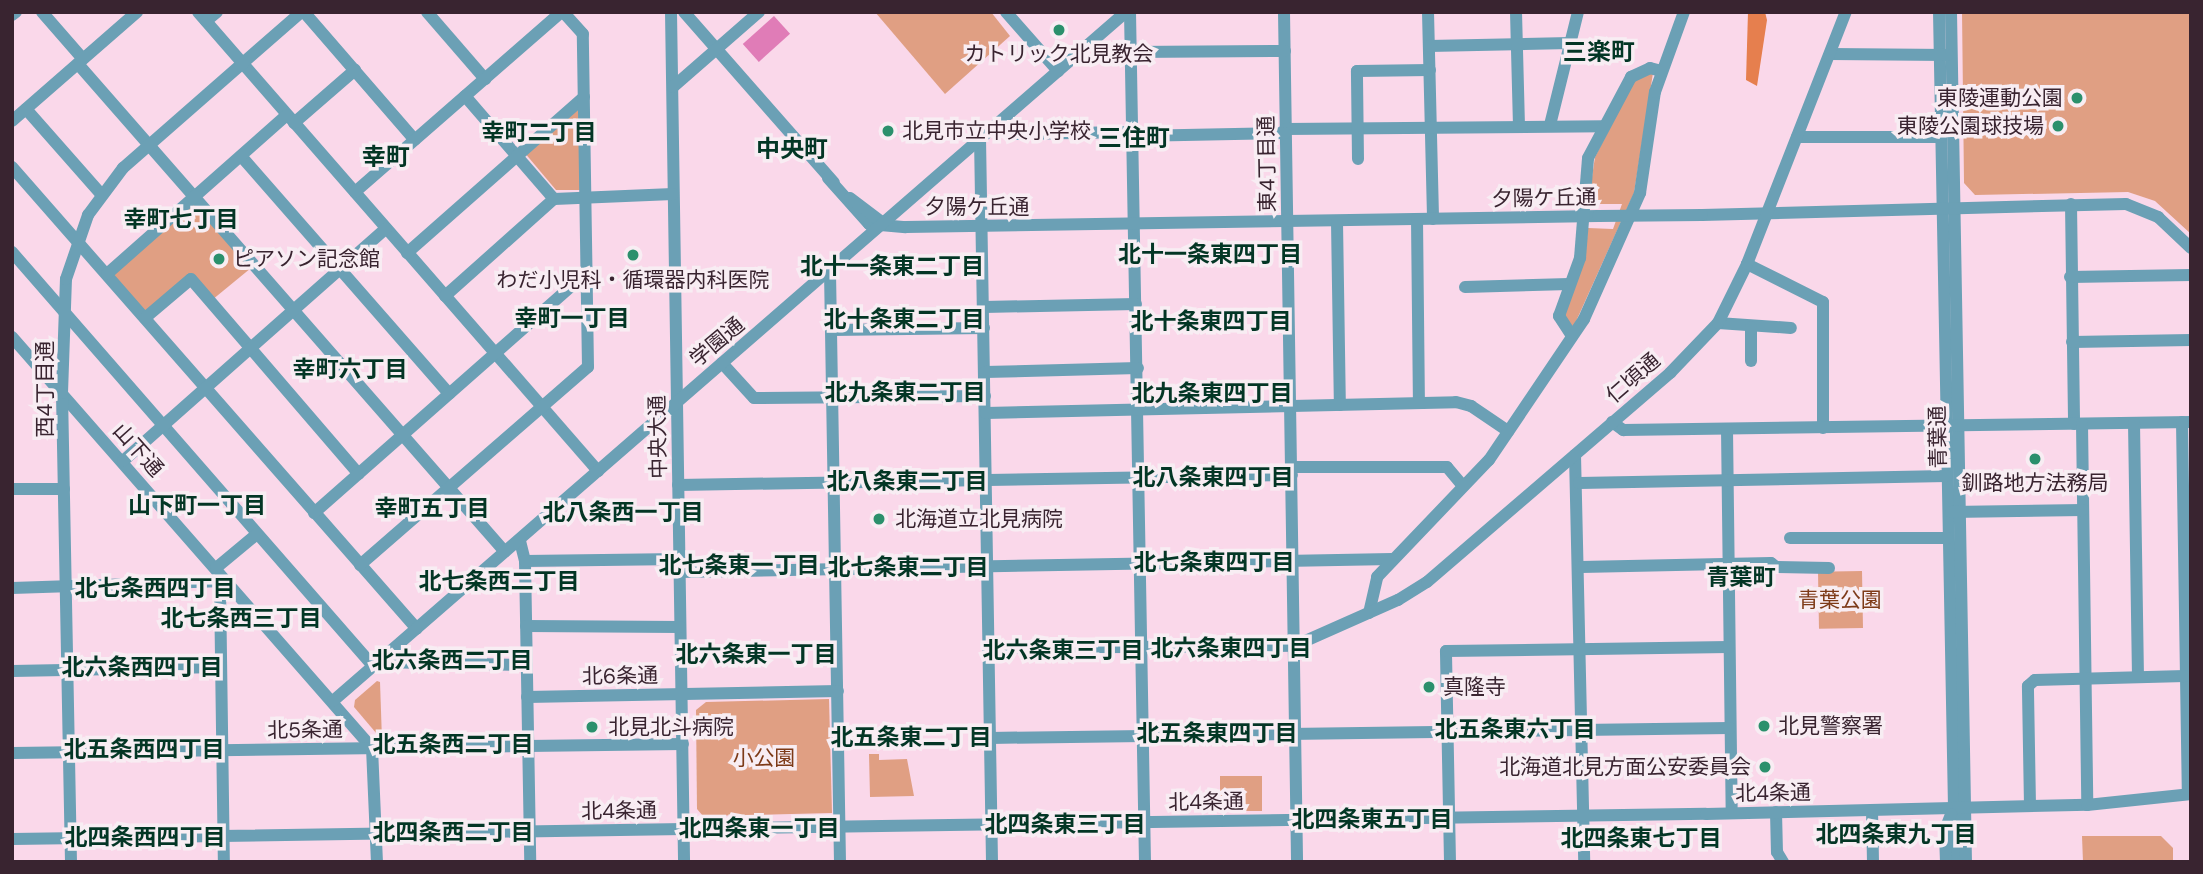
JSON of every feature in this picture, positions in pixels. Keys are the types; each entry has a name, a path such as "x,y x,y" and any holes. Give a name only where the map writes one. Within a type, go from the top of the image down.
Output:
{"street":[{"path":"42,12 149,146 505,552"},
{"path":"12,121 137,12"},
{"path":"216,12 202,17 598,471"},
{"path":"302,12 415,140"},
{"name":"西4丁目通","path":"71,862 71,670 62,393 66,279 77,240 101,194 149,146 302,12"},
{"path":"427,12 485,79"},
{"path":"355,192 562,12 583,34 588,367 360,565"},
{"name":"中央大通","path":"671,12 684,862"},
{"path":"684,12 828,178 883,223"},
{"path":"673,87 759,12"},
{"path":"1006,12 1058,71"},
{"path":"1128,12 1134,134 1145,862"},
{"name":"学園通","path":"333,701 1128,12"},
{"name":"東4丁目通","path":"1284,12 1297,862"},
{"path":"1428,12 1433,219"},
{"path":"1516,12 1519,126"},
{"path":"1550,125 1578,12"},
{"path":"1369,613 1377,577 1463,486 1508,431 1572,336 1640,193 1661,71 1684,12"},
{"name":"仁頃通","path":"1294,646 1369,613 1427,582 1575,455 1718,323 1767,213 1846,12"},
{"name":"青葉通","path":"1939,12 1946,55 1959,808 1955,862"},
{"name":"青葉通","path":"1947,208 1941,137 1951,12"},
{"path":"1429,46 1570,43"},
{"path":"1131,52 1285,51"},
{"path":"1830,54 1946,55"},
{"path":"1572,336 1559,316 1580,258 1588,158 1631,77 1650,68 1661,71"},
{"path":"107,274 241,156 355,70"},
{"path":"1358,159 1357,71 1430,70"},
{"path":"465,96 554,200"},
{"path":"407,253 584,97"},
{"path":"26,109 101,194"},
{"path":"998,123 1007,134 1134,134 1550,125 1604,127"},
{"path":"1797,137 1941,137"},
{"path":"981,138 992,862"},
{"path":"241,156 449,394"},
{"path":"12,167 417,629"},
{"path":"445,296 554,200 673,194"},
{"path":"2071,204 2072,342 2082,510 2087,678 2087,805"},
{"name":"夕陽ケ丘通","path":"883,223 983,227 1287,223 2071,204 2143,209 2191,248"},
{"path":"1417,219 1419,402"},
{"path":"1338,222 1340,405"},
{"path":"123,461 387,228"},
{"path":"12,252 257,534 376,664 527,665"},
{"path":"1746,264 1823,302 1824,428"},
{"path":"314,513 587,272"},
{"path":"830,272 836,484 840,862"},
{"path":"2070,277 2191,275"},
{"path":"145,318 191,279 359,474"},
{"path":"1465,287 1569,284"},
{"path":"984,307 1136,304"},
{"path":"1718,323 1791,328"},
{"path":"1751,327 1751,361"},
{"path":"832,330 984,328"},
{"path":"2072,342 2191,340"},
{"name":"山下通","path":"14,341 123,461 216,568 223,582 333,701 372,748"},
{"path":"722,363 754,398 985,396"},
{"path":"985,372 1138,368"},
{"path":"986,413 1419,402 1471,406 1508,431"},
{"path":"1612,422 1623,430 2186,422 2185,676 2189,794"},
{"path":"2134,423 2138,677"},
{"name":"青葉通","path":"1951,426 1947,476 1953,511 1948,538 1959,808 1966,862"},
{"path":"1727,429 1732,813"},
{"path":"1575,455 1579,484 1581,567 1584,862"},
{"path":"678,485 1139,480 1292,471 1447,467 1463,486"},
{"path":"1579,484 1947,476"},
{"path":"12,489 64,489"},
{"path":"1953,511 2082,510"},
{"path":"216,568 257,534"},
{"path":"1790,538 1948,538"},
{"path":"520,541 525,561 530,862"},
{"path":"525,561 836,569 1392,559"},
{"path":"1581,567 1729,564 1829,568"},
{"path":"12,588 223,582 221,667 224,862"},
{"path":"526,626 680,627"},
{"path":"988,648 1294,646"},
{"path":"1450,862 1446,651 1729,647"},
{"path":"12,671 221,667"},
{"path":"2030,806 2028,686 2035,680 2185,676"},
{"name":"北6条通","path":"527,697 838,691"},
{"path":"990,738 1730,728"},
{"name":"北5条通","path":"12,753 683,744"},
{"path":"372,748 377,862"},
{"name":"北4条通","path":"12,839 377,836 530,831 1732,813 2087,805 2189,794"},
{"path":"1946,862 1945,830 1959,808"},
{"path":"1872,810 1873,862"},
{"path":"1776,812 1777,852 1783,862"}],"green space":[{"path":"875,12 991,12 1010,36 945,94"},
{"name":"東陵運動公園","path":"1962,12 2191,12 2191,234 2155,201 2128,192 1975,195 1964,183"},
{"path":"1653,73 1634,193 1573,328 1565,322 1564,307 1585,259 1588,228 1613,229 1622,204 1588,204 1595,157 1636,77"},
{"path":"578,107 583,190 556,190 524,152"},
{"path":"194,202 251,268 212,300 190,274 145,312 112,273"},
{"name":"青葉公園","path":"1862,571 1863,628 1819,629 1818,572"},
{"path":"377,681 380,682 382,740 354,707 355,700"},
{"name":"小公園","path":"829,699 832,813 703,816 697,809 696,710 706,702"},
{"path":"869,754 879,754 879,760 907,759 914,796 870,797"},
{"path":"1220,776 1262,776 1262,811 1220,811"},
{"path":"2082,836 2161,836 2173,848 2173,862 2083,862"}],"shaded area":[{"path":"1748,12 1765,12 1767,20 1757,86 1746,80"},
{"path":"774,16 790,34 759,62 743,44"}],"place":[{"name":"カトリック北見教会","path":"1059,30"},
{"name":"東陵運動公園","path":"2077,98"},
{"name":"東陵公園球技場","path":"2058,126"},
{"name":"北見市立中央小学校","path":"888,131"},
{"name":"わだ小児科・循環器内科医院","path":"633,255"},
{"name":"ピアソン記念館","path":"219,259"},
{"name":"釧路地方法務局","path":"2035,459"},
{"name":"北海道立北見病院","path":"879,519"},
{"name":"真隆寺","path":"1429,687"},
{"name":"北見警察署","path":"1764,726"},
{"name":"北見北斗病院","path":"592,727"},
{"name":"北海道北見方面公安委員会","path":"1765,767"}],"district":[{"name":"三楽町","path":"1599,52"},
{"name":"幸町二丁目","path":"539,132"},
{"name":"三住町","path":"1134,138"},
{"name":"中央町","path":"792,149"},
{"name":"幸町","path":"386,157"},
{"name":"幸町七丁目","path":"181,219"},
{"name":"北十一条東四丁目","path":"1210,254"},
{"name":"北十一条東二丁目","path":"892,266"},
{"name":"幸町一丁目","path":"572,318"},
{"name":"北十条東二丁目","path":"904,319"},
{"name":"北十条東四丁目","path":"1211,321"},
{"name":"幸町六丁目","path":"350,369"},
{"name":"北九条東二丁目","path":"905,392"},
{"name":"北九条東四丁目","path":"1212,393"},
{"name":"北八条東四丁目","path":"1213,477"},
{"name":"北八条東二丁目","path":"907,481"},
{"name":"山下町一丁目","path":"197,505"},
{"name":"幸町五丁目","path":"432,508"},
{"name":"北八条西一丁目","path":"623,512"},
{"name":"北七条東四丁目","path":"1214,562"},
{"name":"北七条東一丁目","path":"739,565"},
{"name":"北七条東二丁目","path":"908,567"},
{"name":"青葉町","path":"1741,577"},
{"name":"北七条西二丁目","path":"499,581"},
{"name":"北七条西四丁目","path":"155,588"},
{"name":"北七条西三丁目","path":"241,618"},
{"name":"北六条東四丁目","path":"1231,648"},
{"name":"北六条東三丁目","path":"1063,650"},
{"name":"北六条東一丁目","path":"756,654"},
{"name":"北六条西二丁目","path":"452,660"},
{"name":"北六条西四丁目","path":"142,667"},
{"name":"北五条東六丁目","path":"1515,729"},
{"name":"北五条東四丁目","path":"1217,733"},
{"name":"北五条東二丁目","path":"911,737"},
{"name":"北五条西二丁目","path":"453,744"},
{"name":"北五条西四丁目","path":"144,749"},
{"name":"北四条東五丁目","path":"1372,819"},
{"name":"北四条東三丁目","path":"1065,824"},
{"name":"北四条東一丁目","path":"759,828"},
{"name":"北四条西二丁目","path":"453,832"},
{"name":"北四条東九丁目","path":"1896,834"},
{"name":"北四条西四丁目","path":"145,837"},
{"name":"北四条東七丁目","path":"1641,838"}]}
